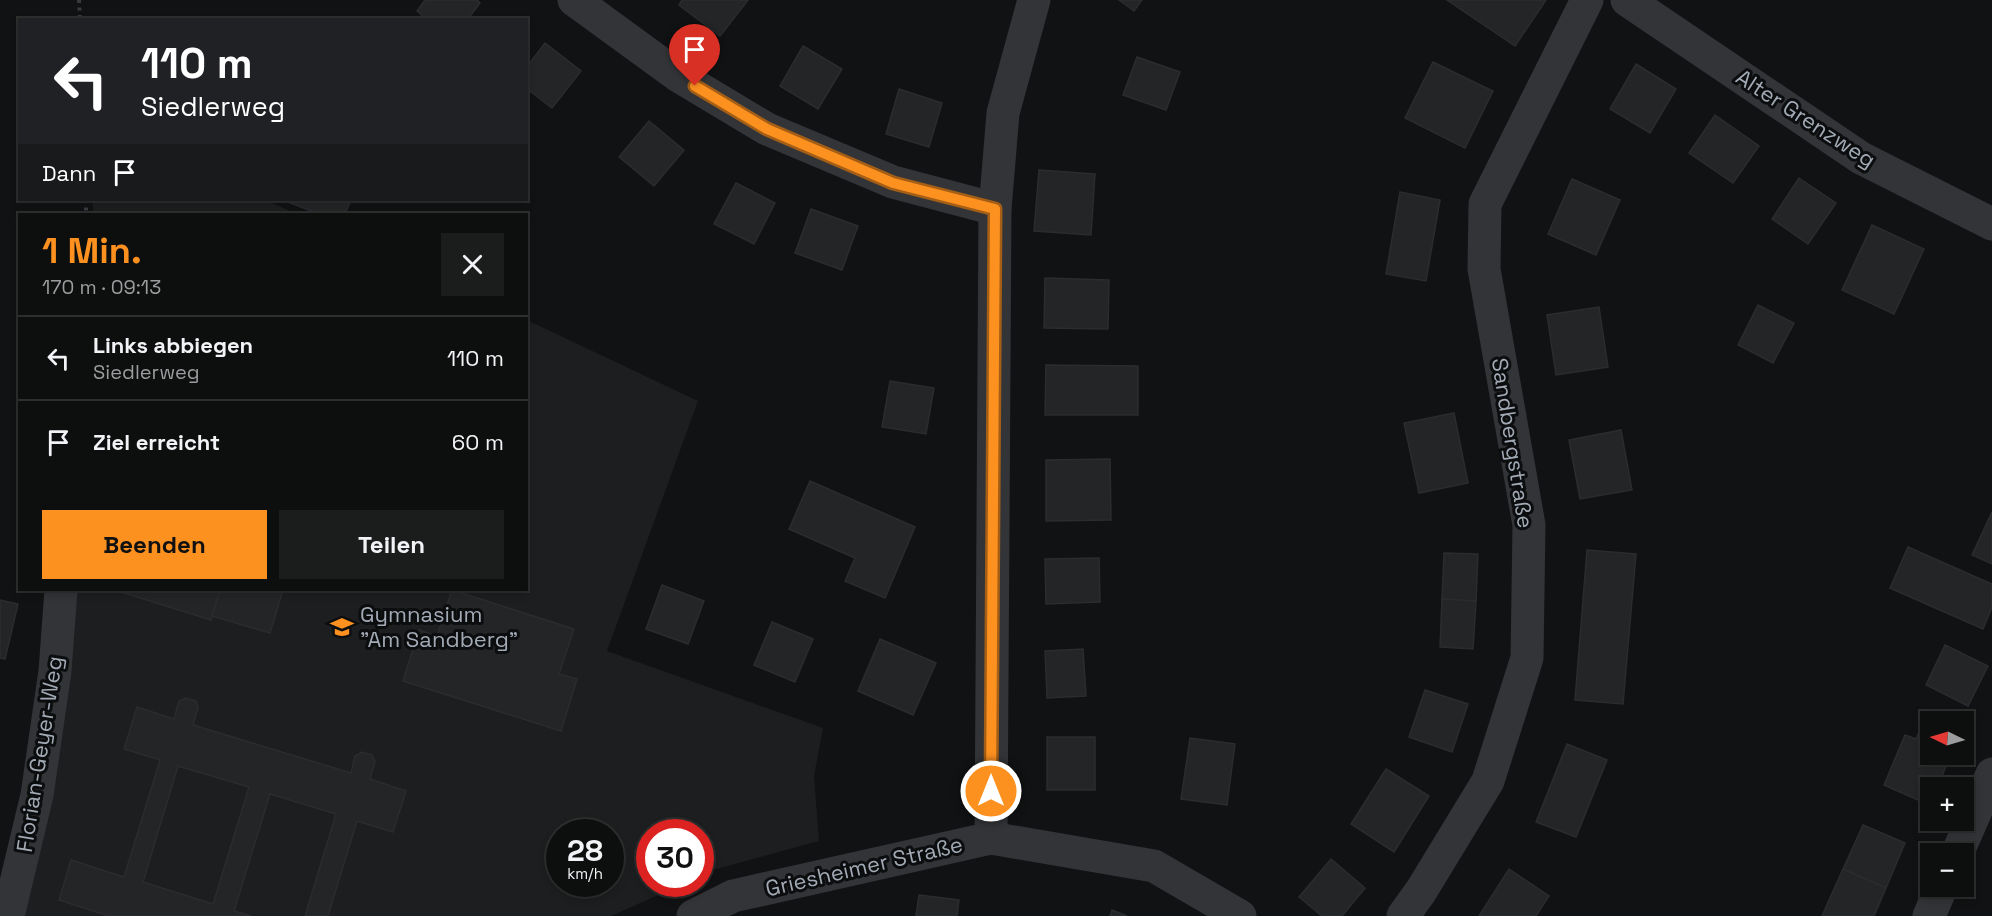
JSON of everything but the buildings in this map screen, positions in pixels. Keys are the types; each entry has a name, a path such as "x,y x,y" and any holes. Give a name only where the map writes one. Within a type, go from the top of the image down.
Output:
{"street":[{"path":"574,0 677,75 767,129 893,183 995,209"},
{"path":"990,838 995,209 1003,113 1034,0"},
{"name":"Sandbergstraße","path":"1403,916 1421,891 1488,781 1527,658 1529,525 1484,269 1485,204 1587,0"},
{"name":"Alter Grenzweg","path":"1627,0 1861,158 1992,224"},
{"name":"Florian-Geyer-Weg","path":"8,916 37,795 55,671 60,591"},
{"path":"1962,843 1992,774"},
{"name":"Griesheimer Straße","path":"693,916 733,896 990,838 1154,866 1240,916"},
{"path":"1929,916 1937,897"}],"path":[{"path":"79,0 80,18"}],"shaded area":[{"path":"93,201 267,201 295,213 93,213"},
{"name":"Gymnasium \"Am Sandberg\"","path":"528,320 698,401 607,651 823,728 814,776 819,841 714,870 714,819 636,819 636,897 654,897 611,916 16,916 72,591 528,591"}],"place":[{"name":"Gymnasium \"Am Sandberg\"","path":"342,627"}],"route":[{"path":"695,86 767,129 893,183 995,209 991,791"}]}
